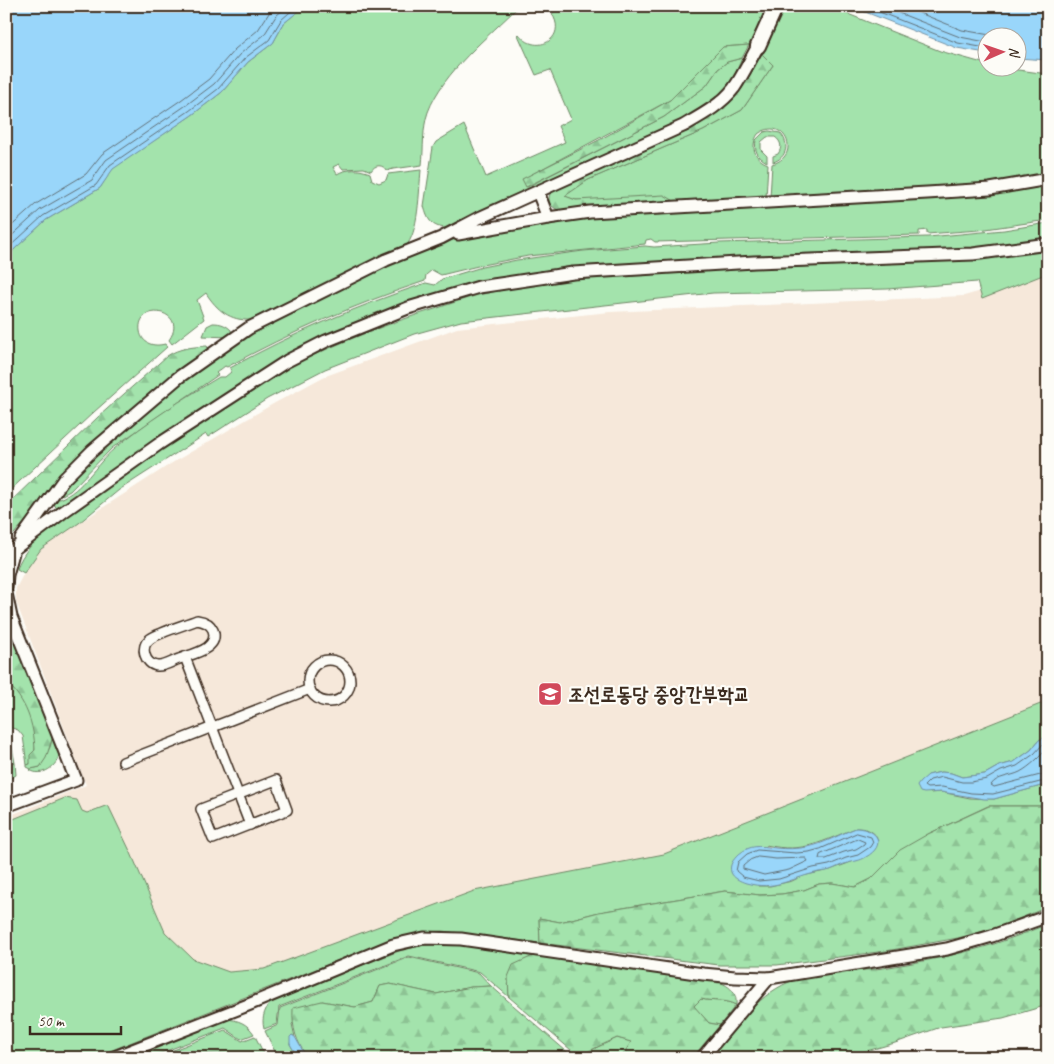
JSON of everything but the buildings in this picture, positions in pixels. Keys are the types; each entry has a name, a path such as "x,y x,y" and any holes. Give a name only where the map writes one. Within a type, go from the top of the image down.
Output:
{"street":[{"path":"6,588 10,552 64,479 132,416 179,377 248,328 386,260 441,238 703,115 717,105 734,88 758,46 776,6"},
{"path":"441,238 590,212 990,189 1048,179"},
{"path":"538,192 548,218"},
{"path":"10,552 159,444 286,361 366,324 452,294 479,287 573,273 754,262 973,254 1048,244"},
{"path":"6,593 8,615 76,780 6,806"},
{"path":"197,620 206,622 214,635 211,644 185,656 161,666 156,666 151,664 145,656 145,647 150,639 197,620"},
{"path":"185,656 250,825"},
{"path":"334,661 353,672 346,694 334,702 321,701 315,697 310,689 308,678 310,671 320,662 334,661"},
{"path":"123,762 310,689"},
{"path":"276,780 287,810 250,825 213,839 201,809 276,780"},
{"path":"112,1058 394,945 424,938 461,939 703,974 769,978 947,950 1048,916"},
{"path":"702,1058 769,978"}],"shaded area":[{"name":"조선로동당 중앙간부학교","path":"1048,272 1048,847 427,935 177,1027 124,892 6,937 6,817 86,785 16,602 16,588 41,549 172,463 323,377 457,328 610,312 964,296"}],"green space":[{"path":"305,6 519,6 455,69 435,97 428,112 425,125 422,165 387,171 379,166 371,171 364,168 343,169 339,164 333,167 337,174 349,170 370,173 372,180 379,183 386,180 388,174 421,170 416,222 410,241 405,247 251,320 237,319 225,313 215,305 206,293 197,300 204,319 172,344 169,340 174,330 173,322 168,316 153,312 146,315 141,321 140,331 143,339 146,342 157,345 165,344 167,347 6,494 6,257 46,220 100,188 112,169 192,115 222,92 248,62 273,43 284,23"},
{"path":"560,6 768,6 749,45 723,47 670,100 523,179 527,187 664,117 706,86 718,69 727,62 742,58 727,87 714,100 675,123 449,228 435,225 429,220 424,206 433,147 436,142 464,125 486,177 565,142 558,126 571,119 550,70 536,75 518,35 534,44 548,42 556,30 556,23 552,14"},
{"path":"785,6 828,6 940,51 976,61 976,78 1026,78 1026,71 1048,74 1048,175 988,184 770,198 772,164 781,160 787,153 788,146 782,133 776,130 767,130 758,134 754,143 755,152 759,159 768,164 766,198 678,203 576,200 564,196 588,180 703,131 742,110 773,65 762,54"},
{"path":"749,45 742,58 727,62 718,69 706,86 664,117 526,187 522,179 601,139 670,100 723,47"},
{"path":"762,54 773,65 742,110 703,131 588,180 565,196 576,200 664,195 678,203 563,211 550,204 549,198 552,190 686,130 708,118 726,105 741,90"},
{"path":"764,132 780,133 786,146 784,154 773,162 773,156 778,154 781,147 775,137 767,137 761,142 761,150 767,156 767,162 757,153 755,147 756,140"},
{"path":"1048,183 1048,220 979,230 927,234 927,230 919,231 919,235 655,242 651,239 646,240 645,244 528,256 441,275 432,270 426,275 425,281 324,319 227,367 225,366 216,373 218,375 112,448 70,491 59,495 94,457 181,381 262,325 392,264 461,237 592,215"},
{"path":"1048,223 1048,240 1005,247 561,270 367,322 159,438 100,478 63,508 57,509 54,504 52,505 57,498 60,499 75,490 107,455 126,439 219,377 225,377 231,372 230,368 278,343 351,311 426,283 435,285 442,279 482,267 583,251 645,246 928,237 1004,230"},
{"path":"1048,250 1048,273 982,299 977,282 887,289 713,293 461,321 414,334 325,369 267,399 208,437 206,434 119,490 79,523 41,549 24,573 17,569 30,546 54,524 172,439 243,393 291,366 362,334 467,298 530,285 617,274 972,260"},
{"path":"213,323 229,328 232,334 230,337 203,336 207,326"},
{"path":"207,346 209,350 184,365 97,440 6,543 6,506 98,417 167,356 191,347"},
{"path":"6,624 11,628 54,733 46,758 40,767 31,769 27,765 30,764 30,755 35,750 31,722 19,697 6,682"},
{"path":"6,682 24,703 34,731 35,749 30,764 27,765 23,736 18,730 6,726"},
{"path":"1048,701 1048,736 1039,740 1031,750 1014,762 999,766 985,774 962,777 941,772 928,775 930,793 941,792 970,798 994,799 1048,784 1048,806 988,806 928,834 871,879 855,887 832,883 819,884 804,890 760,895 725,891 599,912 560,922 539,918 540,943 443,931 423,932 389,940 92,1058 6,1058 6,822 65,798 77,800 82,811 87,813 108,805 165,932 193,959 229,972 264,969 474,891 664,854","holes":["856,828 871,831 877,837 867,856 830,870 802,876 792,881 770,886 758,886 766,845 791,848 813,845"]},
{"path":"54,733 59,750 56,762 44,772 39,773 30,770 40,767 50,747"},
{"path":"6,734 11,742 15,763 6,760"},
{"path":"6,760 15,763 16,775 6,781"},
{"path":"989,806 1048,806 1048,907 998,927 958,938 886,951 777,965 719,965 540,943 539,918 560,922 599,912 725,891 760,895 804,890 819,884 832,883 855,887 871,879 900,850 928,834"},
{"path":"1048,924 1048,1005 1003,1018 941,1027 863,1052 860,1058 710,1058 755,1005 777,988 799,978 834,972 883,968 953,955 994,944"},
{"path":"440,944 535,955 508,977 509,997 480,972 409,956 279,1007 277,1024 264,1029 263,1020 265,1012 275,998 399,951 424,945"},
{"path":"535,955 710,979 731,989 736,999 736,1005 701,999 694,1006 709,1023 720,1025 692,1058 621,1058 631,1042 617,1038 578,1056 509,997 508,977 513,965"},
{"path":"409,957 479,973 491,986 471,987 436,994 390,984 380,986 373,1002 355,1007 322,1001 292,1024 295,1037 292,1035 290,1044 298,1058 278,1058 265,1031 278,1025 280,1008"},
{"path":"390,984 436,994 471,987 491,986 574,1058 307,1058 296,1034 293,1022 293,1008 322,1001 355,1007 373,1002 380,986"},
{"path":"701,999 736,1005 720,1025 709,1023 693,1006"},
{"path":"226,1019 242,1023 254,1034 241,1039 225,1028 148,1058 124,1058"},
{"path":"225,1030 242,1041 255,1036 266,1058 200,1054 196,1058 153,1058"},
{"path":"617,1038 632,1042 621,1058 580,1058 578,1056"},
{"path":"219,1053 244,1058 196,1058 199,1054"}],"water":[{"path":"6,6 305,6 284,23 273,43 248,62 222,92 113,169 100,188 46,220 6,257"},
{"path":"850,6 1048,6 1048,60 1026,59 1026,28 976,28 976,51 957,48"},
{"path":"1048,736 1048,784 994,799 941,792 924,793 920,792 917,786 928,775 941,772 962,777 985,774 999,766 1014,762 1031,750 1039,740"},
{"path":"856,828 870,831 874,834 878,843 876,848 862,859 828,871 817,872 782,883 765,886 746,883 735,878 731,872 733,861 742,851 751,847 761,846 788,849 813,846"},
{"path":"292,1035 307,1058 298,1058 290,1044 290,1037"}],"place":[{"name":"조선로동당 중앙간부학교","path":"550,694"}]}
